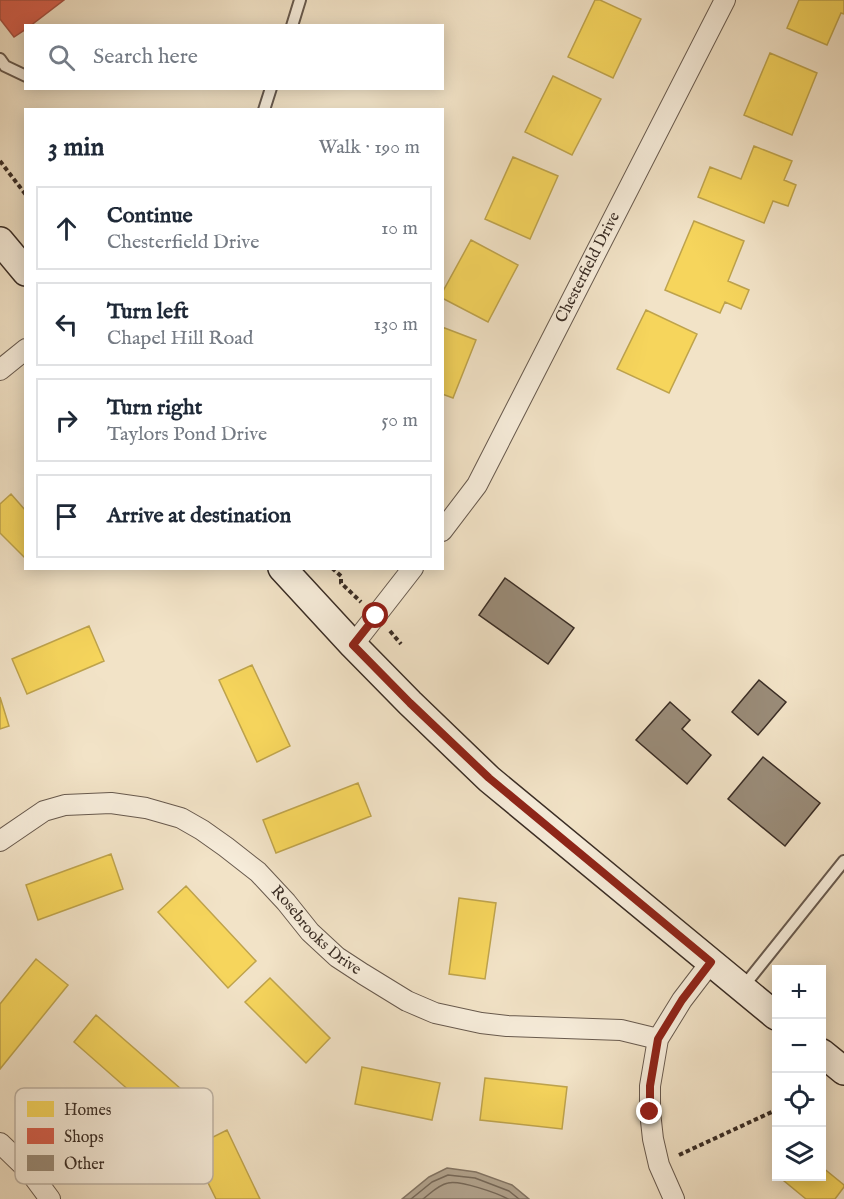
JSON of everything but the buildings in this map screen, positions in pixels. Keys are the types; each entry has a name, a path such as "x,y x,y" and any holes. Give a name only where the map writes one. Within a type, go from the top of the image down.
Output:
{"main road":[{"path":"0,241 24,270"},
{"path":"284,570 410,703 489,778 772,1012"},
{"path":"826,1056 844,1071"}],"street":[{"name":"Chesterfield Drive","path":"444,528 477,485 725,0"},
{"path":"0,370 24,351"},
{"path":"353,645 411,570"},
{"name":"Rosebrooks Drive","path":"0,841 44,811 65,805 111,804 146,808 181,818 210,836 258,872 310,932 337,957 407,1001 435,1013 481,1023 621,1030 658,1039"},
{"path":"674,1199 659,1165 653,1139 650,1086 658,1039 682,1000 711,962"},
{"path":"0,1143 15,1158"},
{"path":"39,1184 50,1199"}],"lane":[{"path":"293,24 300,0"},
{"path":"0,59 5,66 24,75"},
{"path":"265,108 270,90"},
{"path":"742,988 844,861"}],"path":[{"path":"0,161 24,192"},
{"path":"334,570 341,576"},
{"path":"659,1165 772,1112"}],"water":[{"path":"447,1168 476,1172 512,1185 529,1199 402,1199 429,1177"}],"route":[{"path":"376,616 353,645 489,778 711,962 682,1000 658,1039 650,1086 650,1112"}]}
